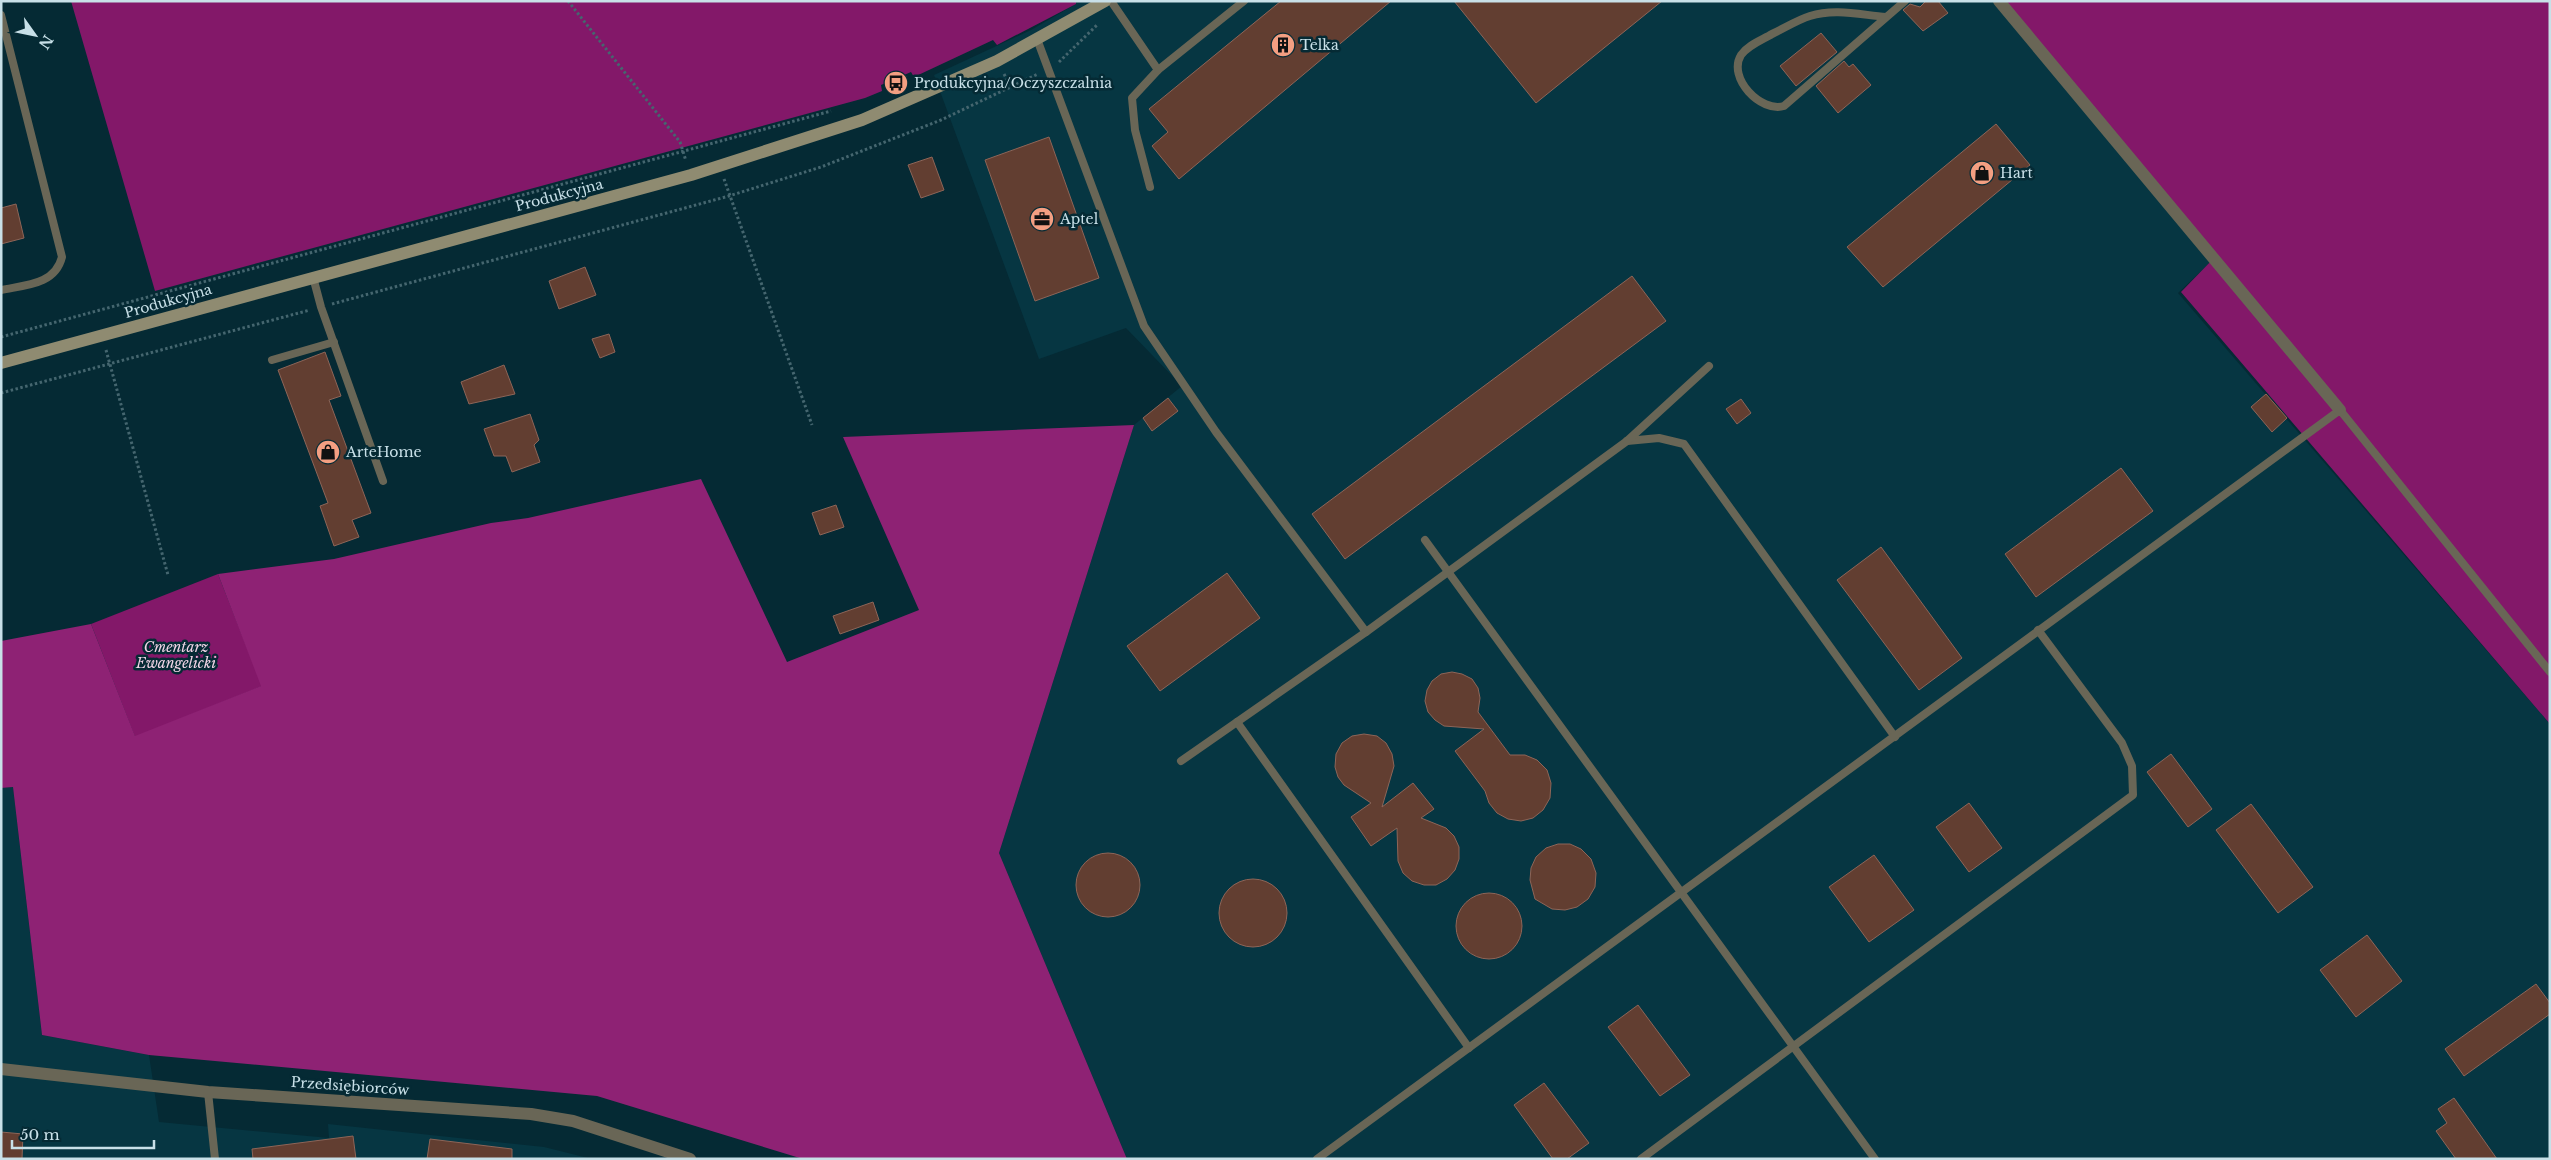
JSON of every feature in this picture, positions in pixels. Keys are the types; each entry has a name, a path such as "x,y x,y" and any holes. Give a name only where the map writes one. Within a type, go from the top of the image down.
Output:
{"street":[{"name":"Produkcyjna","path":"1,363 690,175 862,120 997,61 1105,1"},
{"path":"1999,1 2340,410"},
{"name":"Przedsiębiorców","path":"1,1069 208,1092 532,1114 572,1122 690,1159"}],"lane":[{"path":"1110,1 1158,70"},
{"path":"1150,186 1135,130 1132,98 1158,70 1244,1"},
{"path":"1886,18 1835,12 1810,16 1754,43 1742,55 1737,65 1742,80 1752,94 1766,106 1776,108 1784,106 1886,18 1905,1"},
{"path":"1,14 62,257 60,267 51,276 38,283 1,290"},
{"path":"1037,39 1144,326 1222,440 1366,632"},
{"path":"313,277 321,307 382,481"},
{"path":"272,360 334,342"},
{"path":"1181,761 1449,574 1627,441 1708,366"},
{"path":"1317,1159 1896,737 2038,630 2340,410 2550,672"},
{"path":"1627,441 1659,438 1684,444 1896,737"},
{"path":"1425,540 1875,1159"},
{"path":"1641,1159 2133,795 2132,766 2122,743 2038,630"},
{"path":"1237,722 1469,1048"},
{"path":"208,1092 215,1159"}],"path":[{"path":"568,1 680,142 690,175"},
{"path":"1,393 729,196 822,167 890,142 942,120 1048,69 1099,23 1118,10"},
{"path":"997,61 1010,86"},
{"path":"1,337 839,109"},
{"path":"720,166 729,196 812,425"},
{"path":"102,335 168,575"}],"shaded area":[{"path":"1076,1 1999,1 2215,258 2178,293 2550,724 2550,1159 1127,1159 999,853 1134,425 1182,386 1126,328 1039,359 934,75 1031,30 1076,4"},
{"path":"1134,425 999,853 1127,1159 803,1159 597,1096 149,1055 42,1035 13,787 1,788 1,641 91,624 135,736 261,686 218,574 334,559 491,523 528,518 701,479 787,662 919,610 843,437"},
{"path":"13,787 42,1035 149,1055 159,1122 329,1138 328,1124 544,1147 592,1159 1,1159 1,788"}],"green space":[{"path":"71,1 1076,1 1076,4 997,45 993,40 914,77 911,72 881,85 882,91 865,98 155,291"},
{"path":"1999,1 2550,1 2550,724 2181,292 2214,258"},
{"name":"Cmentarz Ewangelicki","path":"218,574 262,686 135,737 91,624"}],"building":[{"name":"Telka","path":"1281,1 1391,1 1179,179 1152,146 1168,132 1149,109"},
{"path":"1454,1 1662,1 1536,103"},
{"path":"1926,1 1938,1 1948,13 1923,31 1903,10 1910,4 1920,7"},
{"path":"1821,33 1837,52 1796,86 1780,66"},
{"path":"1844,61 1849,67 1853,64 1871,85 1838,113 1816,86"},
{"path":"1996,124 2030,165 1883,287 1847,247"},
{"name":"Aptel","path":"1049,137 1099,278 1035,301 985,160"},
{"path":"932,157 944,190 921,198 908,165"},
{"path":"16,204 24,238 1,244 1,208"},
{"path":"585,267 596,295 559,309 549,281"},
{"path":"1632,276 1666,321 1345,559 1312,514"},
{"path":"609,334 615,352 600,358 592,339"},
{"name":"ArteHome","path":"325,352 341,396 329,400 371,513 352,520 359,537 334,546 320,506 328,503 278,370"},
{"path":"504,365 515,394 469,404 461,382"},
{"path":"2266,394 2287,418 2272,432 2251,407"},
{"path":"1168,398 1178,411 1152,431 1143,418"},
{"path":"1741,399 1751,413 1737,424 1726,409"},
{"path":"530,414 539,440 534,445 540,462 512,472 506,456 494,456 484,429"},
{"path":"2121,468 2153,511 2036,597 2005,554"},
{"path":"836,505 844,527 820,535 812,513"},
{"path":"1881,547 1962,658 1919,690 1837,580"},
{"path":"1227,573 1260,618 1160,691 1127,646"},
{"path":"873,602 879,620 840,634 833,616"},
{"path":"1452,672 1472,679 1478,688 1480,698 1478,712 1510,755 1525,755 1537,760 1547,770 1551,783 1550,798 1543,810 1533,818 1521,821 1508,819 1497,813 1489,803 1485,791 1455,751 1484,729 1444,726 1428,712 1425,701 1427,690 1432,681 1441,674"},
{"path":"1364,734 1377,736 1386,743 1392,754 1394,766 1382,807 1413,783 1434,809 1421,818 1446,828 1454,836 1459,847 1459,859 1455,870 1447,879 1436,885 1424,885 1412,881 1403,873 1398,861 1397,828 1371,846 1351,817 1371,803 1344,785 1338,777 1335,767 1336,754 1342,743 1352,736"},
{"path":"2171,754 2212,809 2188,827 2147,772"},
{"path":"1969,803 2002,848 1969,872 1936,827"},
{"path":"2251,804 2313,887 2278,913 2216,830"},
{"path":"1558,844 1570,844 1581,849 1591,859 1596,873 1595,887 1588,899 1577,907 1565,910 1552,909 1535,899 1530,880 1531,868 1536,857 1546,848"},
{"path":"1102,853 1114,853 1131,862 1138,873 1140,885 1138,897 1131,908 1114,917 1102,917 1090,912 1081,903 1076,891 1076,879 1081,867 1090,858"},
{"path":"1874,855 1914,910 1869,942 1829,887"},
{"path":"1246,879 1260,879 1272,884 1282,894 1287,906 1287,920 1282,932 1272,942 1260,947 1246,947 1234,942 1224,932 1219,920 1219,906 1224,894 1234,884"},
{"path":"1489,893 1502,896 1512,903 1519,913 1522,926 1519,939 1512,949 1502,956 1489,959 1476,956 1466,949 1459,939 1456,926 1459,913 1466,903 1476,896"},
{"path":"2367,935 2402,981 2356,1017 2320,970"},
{"path":"2536,984 2550,1003 2550,1014 2464,1076 2445,1049"},
{"path":"1638,1005 1690,1075 1660,1096 1608,1027"},
{"path":"1544,1083 1589,1143 1567,1159 1553,1159 1514,1105"},
{"path":"2454,1098 2497,1159 2456,1159 2436,1131 2447,1123 2438,1109"},
{"path":"1,1132 23,1134 22,1159 1,1159"},
{"path":"353,1136 356,1159 253,1159 252,1149"},
{"path":"430,1139 512,1149 512,1159 427,1159"}],"place":[{"name":"Telka","path":"1283,45"},
{"name":"Produkcyjna/Oczyszczalnia","path":"896,83"},
{"name":"Hart","path":"1982,173"},
{"name":"Aptel","path":"1042,219"},
{"name":"ArteHome","path":"328,452"}]}
